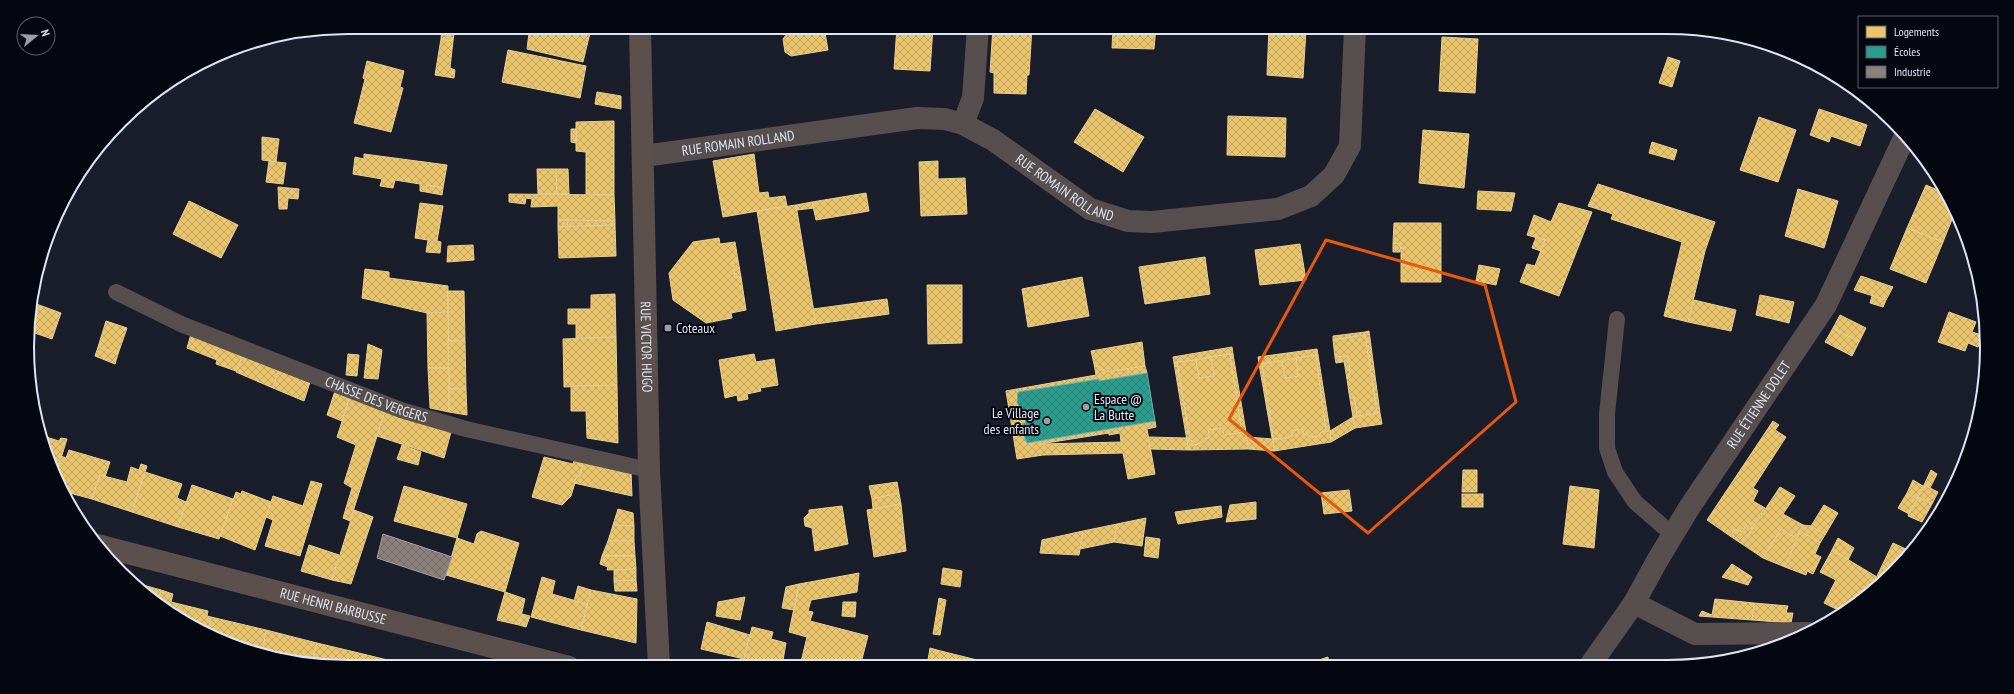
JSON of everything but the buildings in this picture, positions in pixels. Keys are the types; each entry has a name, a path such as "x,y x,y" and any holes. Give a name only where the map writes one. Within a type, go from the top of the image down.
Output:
{"main road":[{"name":"RUE VICTOR HUGO","path":"640,34 644,156 649,470 659,660"},
{"name":"RUE HENRI BARBUSSE","path":"107,547 546,660"}],"street":[{"path":"963,124 972,98 977,34"},
{"name":"RUE ROMAIN ROLLAND","path":"644,156 917,118 945,119 963,124 993,140 1090,209 1128,222 1152,222 1278,209 1311,196 1334,175 1350,146 1355,34"},
{"name":"RUE ÉTIENNE DOLET","path":"1594,660 1634,603 1673,535 1826,305 1902,142"},
{"path":"1634,603 1695,634 1793,633"}],"lane":[{"name":"CHASSE DES VERGERS","path":"116,292 181,324 401,410 466,429 649,470"},
{"path":"1617,319 1607,414 1607,448 1614,472 1635,502 1673,535"}],"highlighted area":[{"path":"1326,240 1485,285 1516,402 1368,533 1229,419"}],"place":[{"name":"Coteaux","path":"668,328"},
{"name":"Espace @ La Butte","path":"1086,407"},
{"name":"Le Village des enfants","path":"1047,421"}]}
